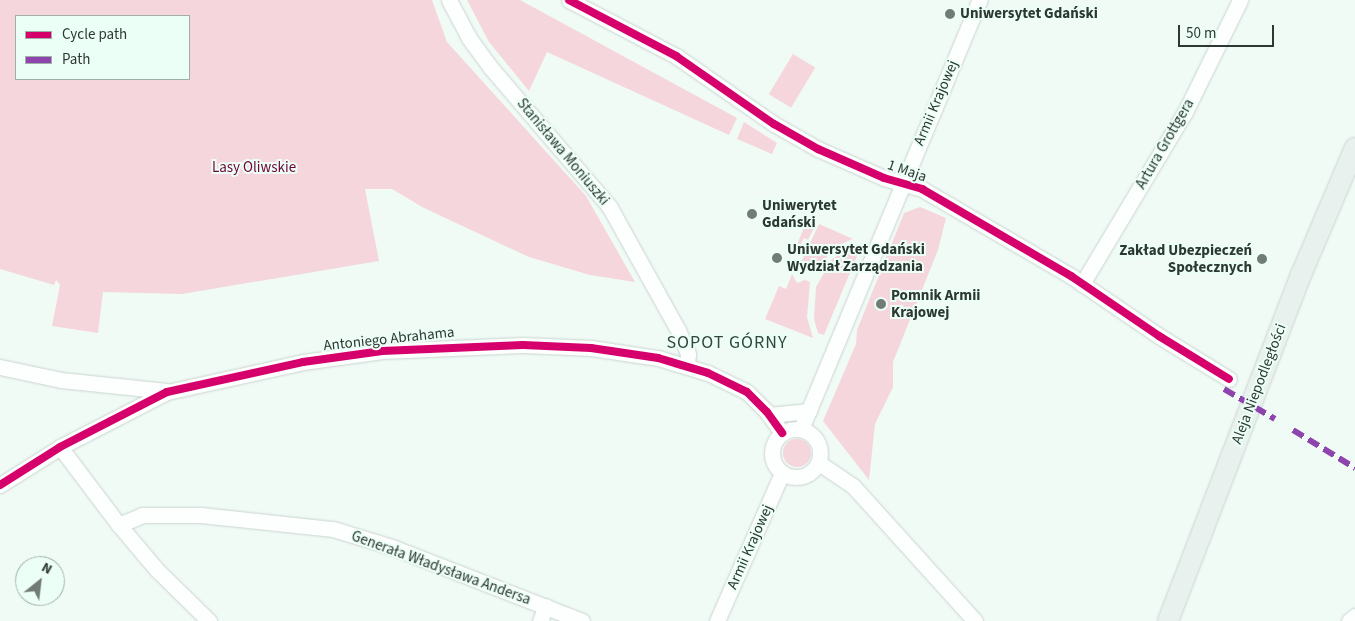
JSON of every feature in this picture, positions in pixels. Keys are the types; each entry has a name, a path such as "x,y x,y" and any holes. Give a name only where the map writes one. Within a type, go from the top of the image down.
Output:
{"main road":[{"name":"Aleja Niepodległości","path":"1168,621 1301,275 1355,148"}],"street":[{"name":"Stanisława Moniuszki","path":"449,0 469,38 491,68 609,206 678,330 688,354 688,366"},
{"name":"1 Maja","path":"569,0 668,51 774,124 818,149 902,183 922,188 1082,284 1229,379"},
{"name":"Armii Krajowej","path":"802,429 902,183 980,0"},
{"name":"Artura Grottgera","path":"1082,284 1185,112 1240,0"},
{"name":"Antoniego Abrahama","path":"0,485 60,446 167,392 303,362 382,351 464,346 590,348 688,366 746,392 769,415 782,433"},
{"path":"0,367 61,380 167,392"},
{"path":"769,415 809,411"},
{"path":"802,429 818,442 819,463 807,475 790,477 782,473 776,466 772,448 782,433 802,429"},
{"path":"60,446 119,525 158,570 209,621"},
{"path":"819,463 853,486 975,621"},
{"name":"Armii Krajowej","path":"718,621 782,473"},
{"name":"Generała Władysława Andersa","path":"119,525 142,515 201,515 333,529 392,546 582,621"},
{"path":"540,621 546,606"},
{"path":"1349,621 1355,616"}],"green space":[{"name":"Lasy Oliwskie","path":"0,0 432,0 447,42 586,196 635,282 590,275 529,257 424,208 392,189 365,189 379,261 182,294 103,292 98,333 52,326 60,285 56,280 54,285 0,269"},
{"path":"467,0 520,0 737,118 729,135 547,52 529,91 489,42"},
{"path":"793,54 815,67 791,108 769,94"},
{"path":"744,122 777,143 772,154 737,139"},
{"path":"920,207 946,218 938,250 893,362 893,387 875,424 869,480 823,421 856,344 857,330 904,213"},
{"path":"808,218 817,222 808,240 804,238 799,248 796,247"},
{"path":"819,224 853,239 836,246 814,272 810,270 807,262 800,264"},
{"path":"857,244 862,244 824,335 818,333 814,319 816,287 832,259"},
{"path":"792,274 797,283 805,280 810,282 807,317 813,338 765,319 779,286 786,289"},
{"path":"797,439 807,443 811,453 807,463 797,467 787,463 783,453 787,443"}],"marked path":[{"path":"1224,389 1275,419"},
{"path":"1293,430 1355,468"}],"cycle path":[{"path":"569,0 676,56 774,124 818,149 884,178 922,189 1071,276 1159,336 1229,379"},
{"path":"0,485 60,447 167,392 303,362 382,351 523,345 591,348 658,358 708,373 747,392 767,412 782,433"}],"place":[{"name":"Uniwersytet Gdański","path":"950,14"},
{"name":"Uniwerytet Gdański","path":"752,214"},
{"name":"Uniwersytet Gdański Wydział Zarządzania","path":"777,258"},
{"name":"Zakład Ubezpieczeń Społecznych","path":"1262,259"},
{"name":"Pomnik Armii Krajowej","path":"881,304"}],"district":[{"name":"SOPOT GÓRNY","path":"727,343"}]}
